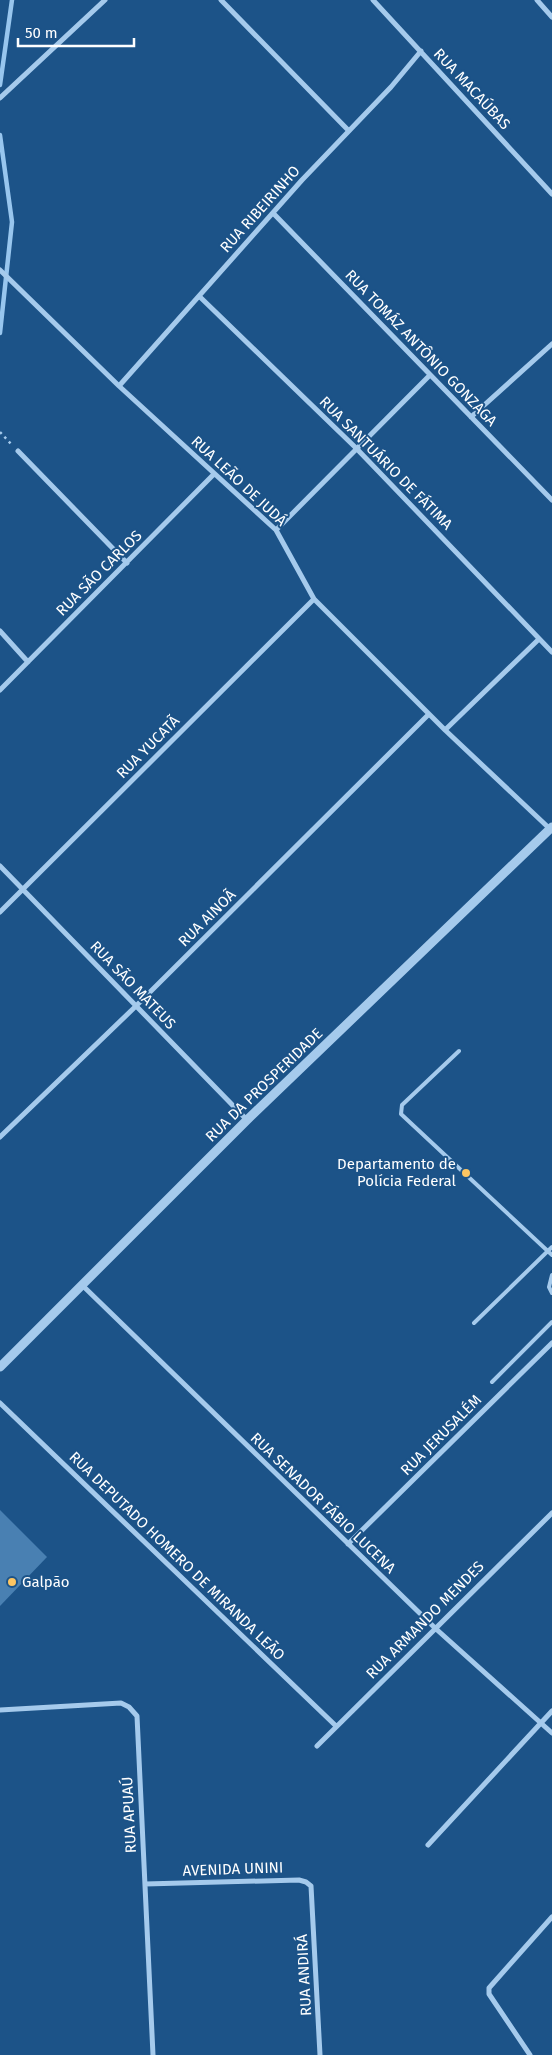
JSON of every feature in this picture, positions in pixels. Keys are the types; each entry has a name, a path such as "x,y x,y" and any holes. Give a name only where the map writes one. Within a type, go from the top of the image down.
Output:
{"street":[{"path":"0,98 105,0"},
{"path":"221,0 349,131"},
{"name":"RUA MACAÚBAS","path":"373,0 552,194"},
{"path":"537,0 552,17"},
{"name":"RUA RIBEIRINHO","path":"119,386 198,296 421,51"},
{"name":"RUA TOMÁZ ANTÔNIO GONZAGA","path":"273,213 552,500"},
{"name":"RUA LEÃO DE JUDÁ","path":"0,270 119,386 276,530 314,599 444,730 551,828"},
{"name":"RUA SANTUÁRIO DE FÁTIMA","path":"198,296 356,448 552,652"},
{"path":"471,417 552,344"},
{"path":"276,530 430,375"},
{"path":"18,451 127,563"},
{"name":"RUA SÃO CARLOS","path":"0,690 214,474"},
{"name":"RUA YUCATÃ","path":"0,912 314,599"},
{"path":"0,631 28,662"},
{"path":"444,730 539,638"},
{"name":"RUA AINOÃ","path":"0,1137 136,1006 429,714"},
{"name":"RUA DA PROSPERIDADE","path":"0,1367 247,1120 551,828"},
{"name":"RUA SÃO MATEUS","path":"0,866 247,1120"},
{"name":"RUA SENADOR FÁBIO LUCENA","path":"82,1285 435,1628 552,1733"},
{"name":"RUA JERUSALÉM","path":"348,1544 552,1343"},
{"name":"RUA DEPUTADO HOMERO DE MIRANDA LEÃO","path":"0,1403 336,1726"},
{"name":"RUA ARMANDO MENDES","path":"317,1746 552,1513"},
{"name":"RUA APUAÚ","path":"0,1710 121,1703 134,1711 136,1716 153,2055"},
{"path":"428,1845 552,1711"},
{"name":"AVENIDA UNINI","path":"145,1884 300,1880 311,1886 313,1894"},
{"name":"RUA ANDIRÁ","path":"313,1894 320,2055"},
{"path":"530,2055 489,1994 489,1988 552,1917"}],"lane":[{"path":"459,1051 402,1105 401,1114 552,1255"},
{"path":"474,1323 552,1246"},
{"path":"552,1275 549,1287 552,1293"},
{"path":"492,1382 552,1322"}],"path":[{"path":"0,432 18,451"}],"building":[{"name":"Galpão","path":"0,1510 47,1557 0,1606"}],"waterway":[{"path":"0,85 12,0"},
{"path":"0,135 12,222 0,333"}],"place":[{"name":"Departamento de Polícia Federal","path":"466,1173"},
{"name":"Galpão","path":"12,1582"}]}
